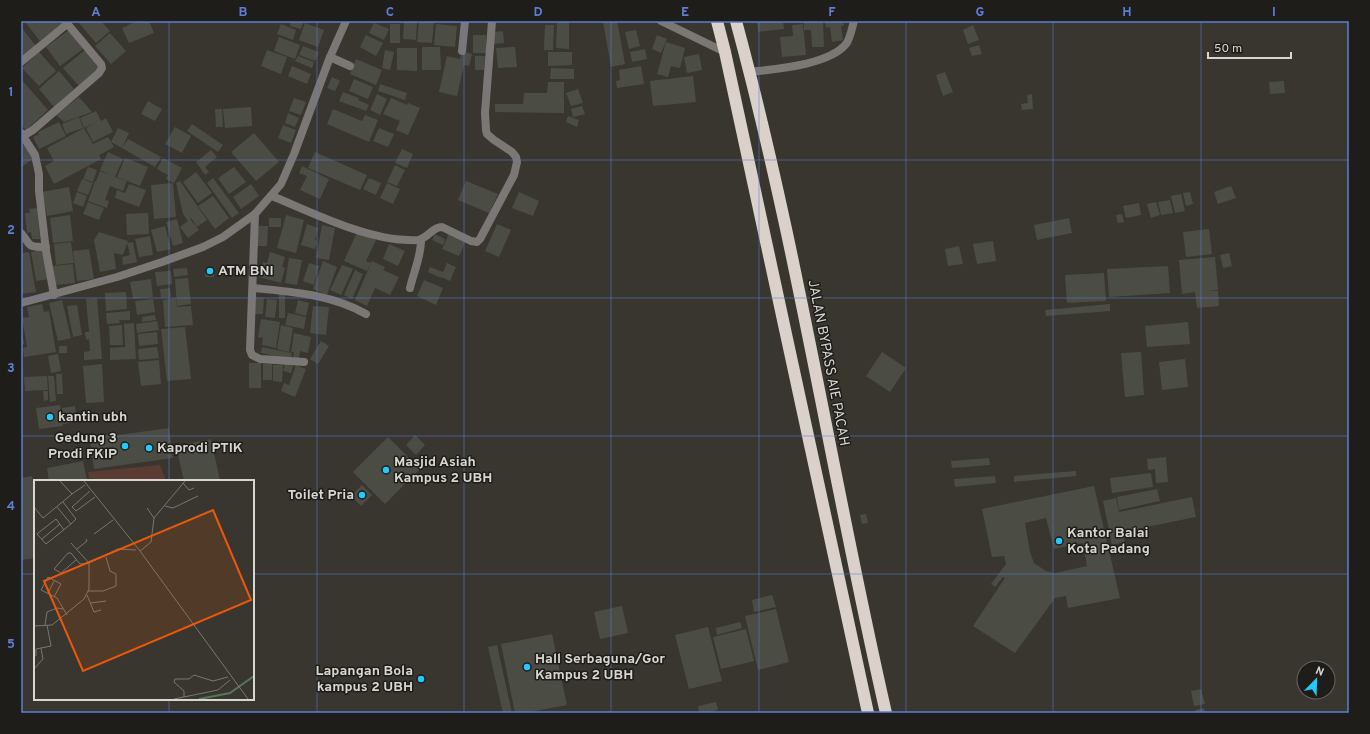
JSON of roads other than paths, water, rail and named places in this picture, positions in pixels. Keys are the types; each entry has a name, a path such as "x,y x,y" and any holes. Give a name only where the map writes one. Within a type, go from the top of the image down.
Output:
{"highway":[{"path":"717,21 725,52 868,713"},
{"name":"JALAN BYPASS AIE PACAH","path":"736,21 750,72 804,317 886,713"},
{"path":"753,181 773,176"}],"street":[{"path":"21,303 117,277 203,247 223,237 255,214 281,184 294,154 330,56 346,21"},
{"path":"462,51 465,21"},
{"path":"272,196 332,221 378,237 421,240 438,227 442,227 471,242 477,242 484,232 517,168 516,157 509,149 487,134 486,130 485,114 492,21"},
{"path":"661,21 725,52"},
{"path":"750,72 801,64 823,58 837,52 847,44 854,21"},
{"path":"21,62 66,23 101,64 102,68 99,73 33,130 22,134 35,155 39,174 38,190 54,295"},
{"path":"330,56 350,66"},
{"path":"255,214 250,350 252,355 260,360 304,362"},
{"path":"21,233 31,247 46,247"},
{"path":"410,288 421,250 421,240"},
{"path":"253,288 308,294 352,306 366,314"}],"place":[{"name":"ATM BNI","path":"210,271"},
{"name":"kantin ubh","path":"50,417"},
{"name":"Gedung 3 Prodi FKIP","path":"125,446"},
{"name":"Kaprodi PTIK","path":"149,448"},
{"name":"Masjid Asiah Kampus 2 UBH","path":"386,470"},
{"name":"Toilet Pria","path":"362,495"},
{"name":"Kantor Balai Kota Padang","path":"1059,541"},
{"name":"Hall Serbaguna/Gor Kampus 2 UBH","path":"527,667"},
{"name":"Lapangan Bola kampus 2 UBH","path":"421,679"}]}
